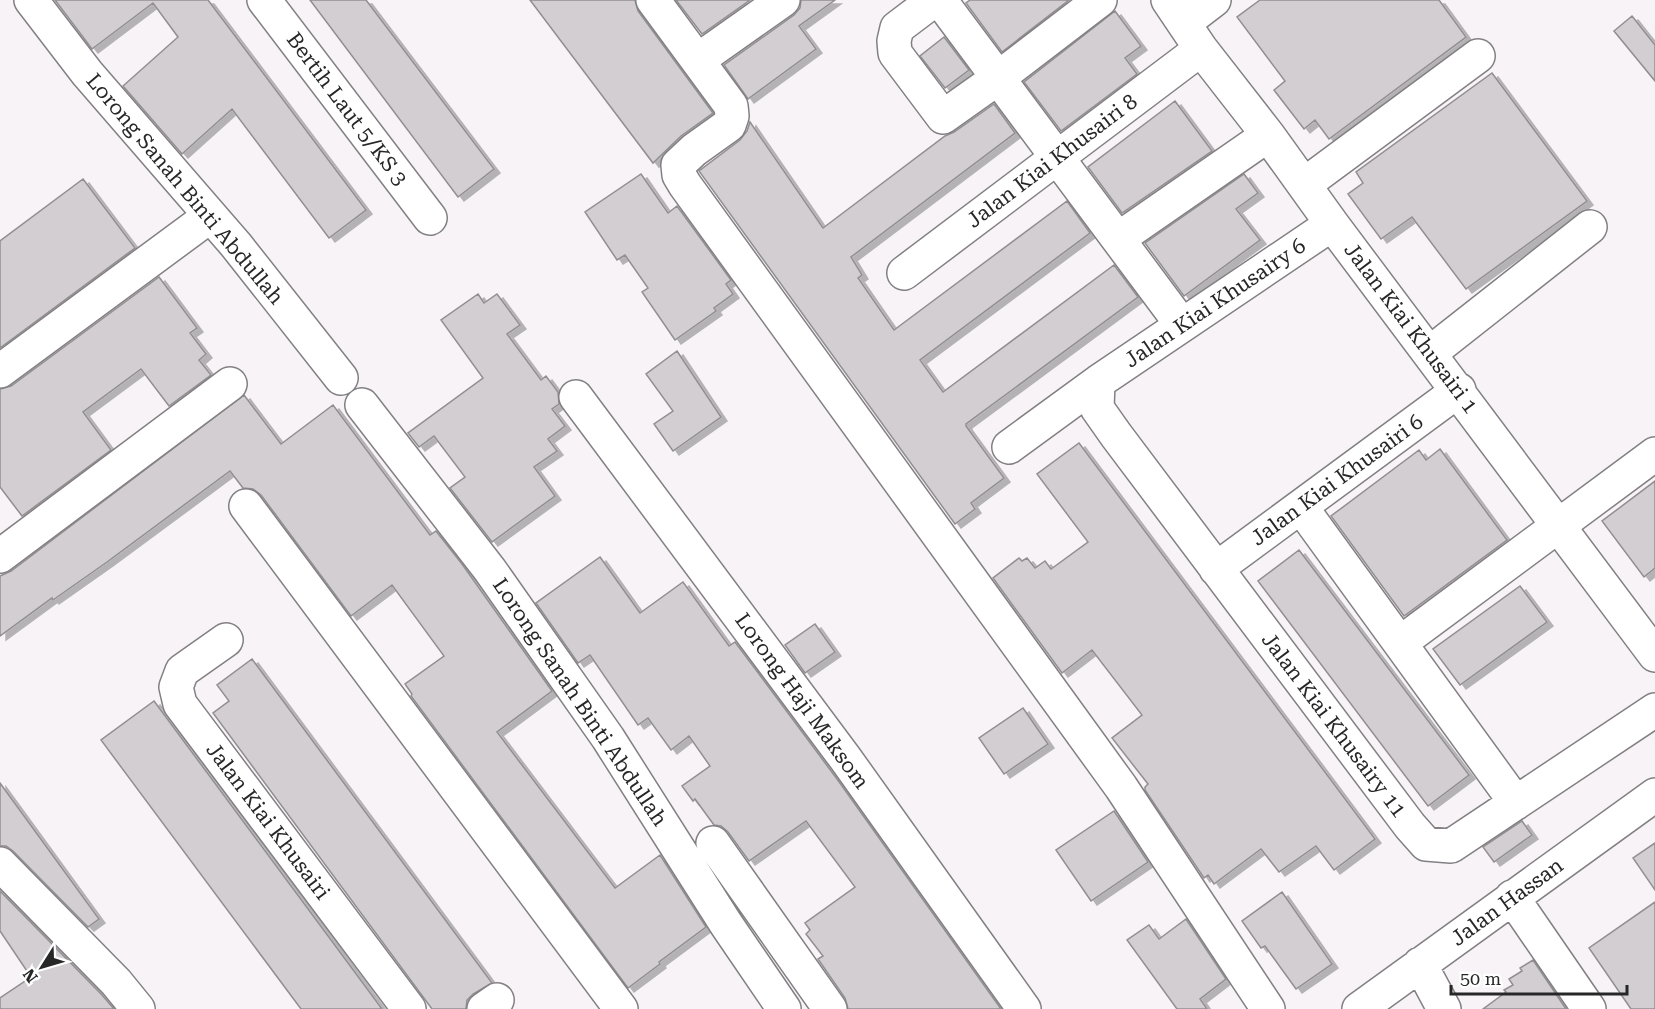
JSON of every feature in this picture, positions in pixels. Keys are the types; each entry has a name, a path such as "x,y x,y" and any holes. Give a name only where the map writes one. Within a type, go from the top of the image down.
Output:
{"street":[{"name":"Lorong Sanah Binti Abdullah","path":"31,0 87,73 210,216 341,378"},
{"name":"Bertih Laut 5/KS 3","path":"264,0 430,218"},
{"path":"653,0 731,106 732,116 729,126 694,150 678,165 685,185 1121,788 1268,1009"},
{"path":"698,60 783,0"},
{"path":"934,0 897,28 894,41 895,53 943,117 1100,0"},
{"path":"940,0 1182,326"},
{"name":"Jalan Kiai Khusairi 8","path":"904,273 1057,158 1184,24 1214,0"},
{"name":"Jalan Kiai Khusairi 1","path":"1184,24 1655,654"},
{"path":"1305,184 1478,56"},
{"path":"1118,239 1268,135"},
{"path":"0,370 210,216"},
{"name":"Jalan Kiai Khusairy 6","path":"1098,382 1332,224"},
{"path":"1430,353 1590,227"},
{"path":"1009,447 1098,382"},
{"name":"Jalan Kiai Khusairy 11","path":"1098,382 1097,408 1425,844 1451,846 1655,710"},
{"path":"0,556 230,384"},
{"name":"Jalan Kiai Khusairi 6","path":"1216,569 1459,390"},
{"name":"Lorong Haji Maksom","path":"576,397 846,758 1024,1009"},
{"name":"Lorong Sanah Binti Abdullah","path":"362,405 503,589 608,738 726,924 784,1009"},
{"path":"1400,643 1655,454"},
{"path":"246,506 621,1009"},
{"path":"1300,507 1516,803"},
{"name":"Jalan Kiai Khusairi","path":"226,640 182,671 176,687 180,704 408,1009"},
{"name":"Jalan Hassan","path":"1359,1009 1655,795"},
{"path":"713,843 830,1009"},
{"path":"0,864 117,982 138,1009"},
{"path":"1512,897 1589,1009"},
{"path":"1420,964 1444,1009"}],"building":[{"path":"55,0 208,0 366,210 329,238 232,109 182,154 123,86 178,37 153,3 92,49"},
{"path":"310,0 366,0 494,169 458,197"},
{"path":"530,0 635,0 638,11 713,113 681,136 653,163"},
{"path":"676,0 750,0 702,34"},
{"path":"801,0 835,0 799,26 816,49 748,99 724,65 794,15 800,8"},
{"path":"970,0 1069,0 1002,52 966,3"},
{"path":"1260,0 1439,0 1466,37 1329,139 1315,120 1304,129 1274,90 1285,81 1237,17"},
{"path":"1115,11 1141,46 1125,58 1137,74 1061,131 1024,82"},
{"path":"1632,16 1655,45 1655,81 1614,31"},
{"path":"944,37 969,70 945,88 920,56"},
{"path":"1492,73 1587,201 1466,289 1412,217 1381,239 1348,194 1363,183 1356,172"},
{"path":"1175,101 1212,151 1122,213 1088,167"},
{"path":"994,104 1015,133 851,257 862,275 858,278 894,330 1067,201 1090,233 920,360 943,392 1114,265 1138,297 966,424 1004,478 971,503 975,509 955,524 699,171 740,140 750,122 823,228 945,136"},
{"path":"641,174 668,213 677,206 731,280 726,284 733,294 714,308 716,311 675,340 642,292 648,288 625,255 617,260 585,212"},
{"path":"1244,174 1258,193 1236,209 1260,240 1184,296 1145,243"},
{"path":"83,179 135,248 0,348 0,241"},
{"path":"159,277 197,328 190,333 206,354 199,360 211,375 169,406 141,369 83,412 111,450 22,516 0,487 0,389 11,386"},
{"path":"478,294 484,303 497,294 520,325 507,334 541,380 546,376 558,392 559,404 552,409 565,426 548,439 557,451 534,467 555,496 492,542 450,488 465,477 434,436 419,447 408,433 483,378 441,320"},
{"path":"677,351 721,417 673,451 654,424 673,411 646,374"},
{"path":"244,395 281,444 333,405 430,535 436,531 462,564 552,691 497,732 615,888 660,855 706,927 628,988 411,696 405,684 444,656 392,585 351,616 261,495 253,489 243,488 230,471 107,562 0,636 0,576 11,571"},
{"path":"1079,443 1375,839 1334,870 1316,846 1279,872 1261,849 1214,884 1208,875 1204,878 1145,790 1148,784 1112,738 1142,715 1092,650 1062,673 993,578 1019,558 1022,561 1027,558 1035,568 1045,561 1051,569 1088,542 1037,474"},
{"path":"1440,449 1507,540 1404,616 1331,516 1419,450 1426,460"},
{"path":"1655,481 1655,568 1644,577 1602,521"},
{"path":"1299,550 1469,775 1428,806 1258,581"},
{"path":"600,557 640,613 683,582 729,646 735,642 762,678 1001,1009 848,1009 845,998 818,959 823,956 806,934 810,930 805,923 855,887 806,821 749,861 728,832 721,826 714,825 695,799 693,801 682,786 710,766 689,736 671,750 648,718 638,725 590,655 578,663 536,603"},
{"path":"1520,586 1547,622 1460,685 1433,649"},
{"path":"815,624 835,652 805,673 785,645"},
{"path":"252,659 492,983 467,1000 466,1009 432,1009 213,713 229,701 217,685"},
{"path":"154,701 382,1009 301,1009 101,740"},
{"path":"1023,708 1048,744 1004,774 979,738"},
{"path":"0,783 99,919 88,927 13,851 6,846 0,846"},
{"path":"1114,811 1148,862 1091,901 1056,850"},
{"path":"1522,821 1532,835 1494,862 1483,847"},
{"path":"1655,843 1655,890 1633,858"},
{"path":"0,891 114,1009 0,1009 0,998 31,977 0,931"},
{"path":"1282,892 1332,964 1296,989 1265,946 1261,948 1242,921"},
{"path":"1655,902 1655,1009 1631,1009 1589,948"},
{"path":"1186,919 1226,979 1200,999 1207,1009 1177,1009 1127,940 1149,925 1159,939"},
{"path":"1533,960 1566,1009 1483,1009 1506,992 1504,990 1513,985 1509,979"}]}
